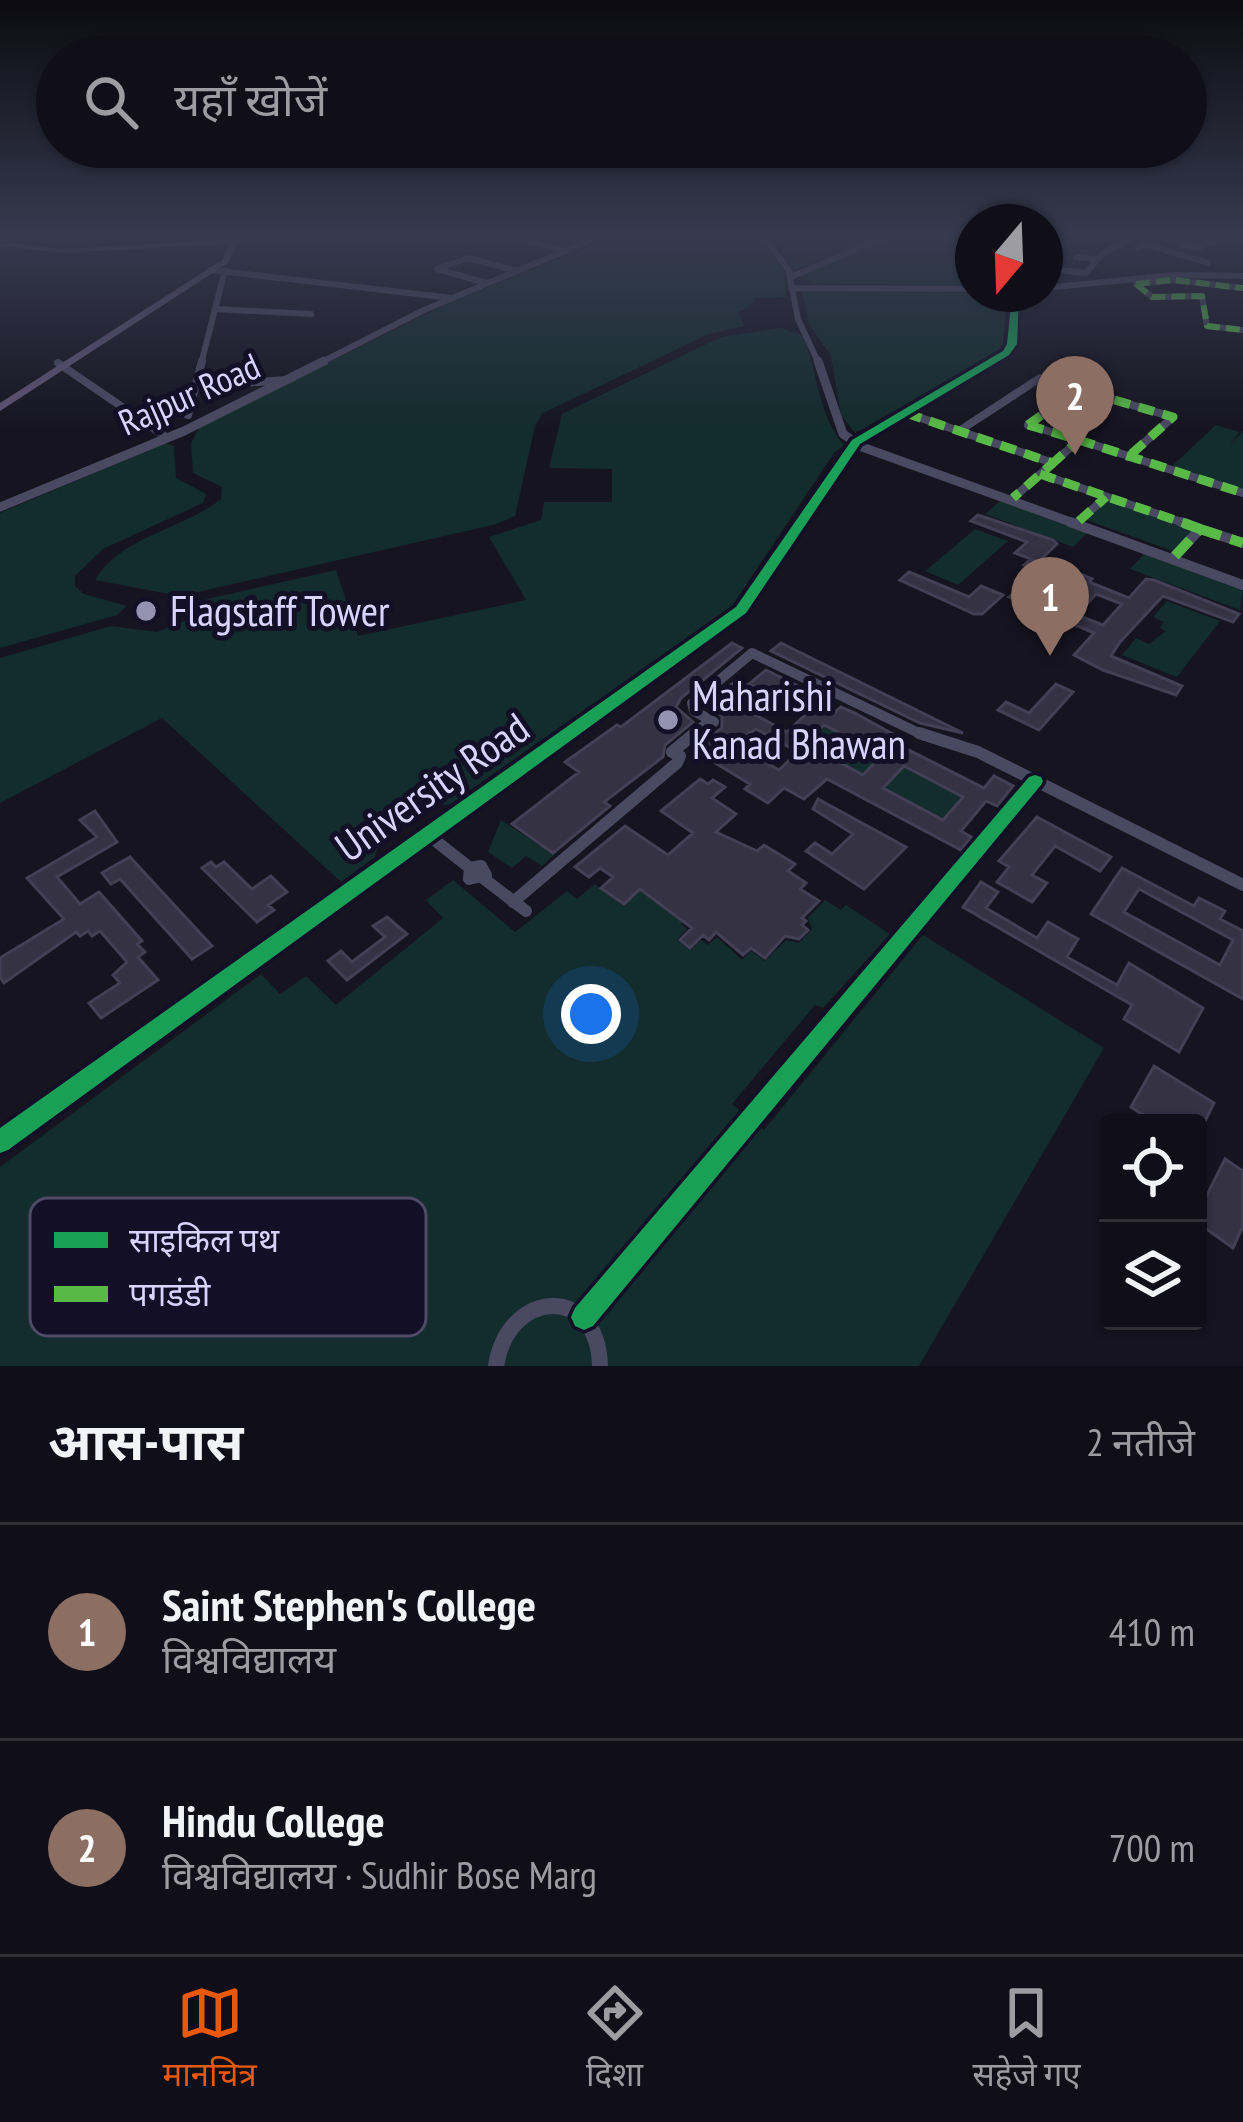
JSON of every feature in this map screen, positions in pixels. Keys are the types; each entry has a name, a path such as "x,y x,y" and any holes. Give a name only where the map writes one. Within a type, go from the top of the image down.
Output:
{"main road":[{"path":"0,405 151,302"},
{"path":"60,364 160,302"}],"street":[{"path":"188,415 216,302"},
{"name":"Rajpur Road","path":"0,507 166,436 444,302"},
{"path":"796,302 843,434 1243,582"},
{"path":"1203,302 1207,326 1243,330"},
{"path":"215,308 311,314"},
{"path":"856,442 1006,353 1012,344 1014,312"},
{"path":"60,364 166,436"},
{"path":"959,431 1040,378 1173,418 1128,457"},
{"path":"195,386 287,380"},
{"path":"1077,389 1028,425 1243,493"},
{"path":"906,413 1053,463"},
{"path":"1013,497 1078,440"},
{"path":"856,442 1243,582"},
{"name":"University Road","path":"0,1142 740,610 856,442"},
{"path":"1040,474 1243,543"},
{"path":"1078,521 1106,497"},
{"path":"1175,556 1200,529"},
{"path":"427,834 470,868 470,879 483,878 519,907 676,763 680,756 672,752 712,721 694,711 692,703 752,653 941,744 975,751 1243,885"},
{"path":"584,1317 1035,781"},
{"path":"496,1366 506,1332 524,1312 549,1304 584,1317 598,1341 600,1366"}],"green space":[{"path":"753,302 738,312 744,326 709,334 543,413 535,426 515,516 497,524 180,596 95,580 120,553 221,499 222,487 193,473 191,443 200,426 448,303"},
{"path":"804,302 955,302 955,312 1006,312 1003,343 997,354 855,433 841,415 831,356 809,324"},
{"path":"780,328 804,336 824,408 844,445 834,453 732,606 449,805 410,804 382,826 375,857 341,882 162,718 0,803 0,658 111,626 157,632 187,620 193,602 336,570 358,636 526,600 489,537 541,520 544,502 612,502 612,469 549,468 562,414 721,337"},
{"path":"1216,425 1239,432 1230,446 1243,431 1243,489 1172,466"},
{"path":"165,443 174,446 176,478 206,494 203,503 103,549 75,576 75,586 84,594 127,606 117,615 0,648 0,513"},
{"path":"1105,500 1194,530 1173,551 1084,519"},
{"path":"1000,501 1087,533 1073,547 985,514"},
{"path":"975,529 1008,541 958,585 925,571"},
{"path":"1144,554 1243,590 1240,610 1130,569"},
{"path":"1167,601 1220,621 1177,677 1122,655 1136,638 1149,644 1166,631 1160,628 1164,622 1153,617"},
{"path":"825,726 881,755 863,774 806,743"},
{"path":"904,767 961,797 942,819 884,788"},
{"path":"501,820 554,855 542,866 526,856 512,868 488,852"},
{"path":"453,880 515,932 567,891 577,899 595,884 623,905 640,890 675,916 681,911 690,917 681,924 687,929 677,940 691,950 701,940 708,945 717,937 742,960 751,951 765,961 786,940 799,943 812,929 808,918 825,900 841,910 846,905 890,934 823,1008 815,1005 732,1104 764,1130 923,935 1104,1048 919,1366 0,1366 0,1167 261,974 280,994 306,976 336,1005 443,918 426,900"}],"building":[{"path":"978,515 1053,540 1057,544 1038,562 1079,578 1083,575 1129,598 1146,579 1154,580 1239,614 1233,622 1163,596 1120,642 1111,656 1182,686 1176,695 1103,670 1074,655 1094,633 1009,597 1017,591 1039,600 1059,579 1024,565 1031,559 1015,553 1027,542 971,521","holes":["1096,594 1122,604 1103,625 1077,615"]},
{"path":"909,572 969,597 981,586 1003,595 982,614 974,614 900,580"},
{"path":"732,643 742,648 676,707 693,722 665,745 663,757 604,802 610,806 553,853 512,824 579,772 565,762 617,725 621,727"},
{"path":"781,643 963,733 920,723 771,651"},
{"path":"766,670 810,692 805,696 835,712 841,707 855,713 900,738 895,743 984,788 994,776 1013,786 997,806 986,801 961,831 971,837 961,850 827,779 804,799 784,788 768,803 745,789 750,784 692,749 722,728 722,716 705,706 737,680 753,689 735,704 787,732 806,714 749,684","holes":["824,725 882,755 863,775 804,743","756,729 798,752 779,770 733,744","904,766 963,797 943,820 883,788"]},
{"path":"1056,684 1073,692 1039,730 998,710 1006,702 1029,713"},
{"path":"700,779 725,787 712,798 736,814 716,832 757,851 764,845 795,864 788,871 806,883 800,889 819,901 802,918 808,930 799,939 785,936 765,958 751,948 743,955 716,932 709,940 703,935 690,948 680,940 692,928 640,889 624,904 601,888 613,877 600,868 589,877 575,867 625,826 668,855 693,833 661,811"},
{"path":"818,799 906,847 864,889 806,851 815,843 832,854 853,834 813,809"},
{"path":"95,811 117,842 57,877 80,904 99,892 142,941 137,944 145,952 138,957 158,980 101,1018 89,1003 120,983 113,975 127,962 100,931 92,936 88,931 80,936 76,932 4,983 0,977 0,958 64,919 27,878 97,837 80,820"},
{"path":"1037,817 1111,857 1100,871 1055,846 1032,875 1047,883 1032,902 997,882 1009,867 999,861"},
{"path":"130,857 212,946 192,959 120,879 111,884 102,873"},
{"path":"211,862 216,867 224,862 252,889 271,876 287,892 268,905 274,910 257,922 202,868"},
{"path":"1122,868 1194,906 1199,898 1225,911 1220,919 1243,931 1243,999 1091,914","holes":["1139,889 1233,940 1220,965 1124,912"]},
{"path":"981,882 998,892 986,908 1037,938 1048,922 1078,939 1067,957 1117,985 1129,963 1203,1008 1179,1052 1124,1019 1132,1005 963,907"},
{"path":"387,917 407,934 347,980 328,961 341,951 352,962 385,937 373,926"},
{"path":"1154,1066 1214,1103 1207,1117 1142,1114 1131,1107"},
{"path":"1225,1159 1243,1171 1243,1226 1233,1248 1207,1229 1207,1195"}],"marked path":[{"path":"1203,302 1207,326 1243,330"},
{"path":"1028,425 1077,389 1173,417 1128,457"},
{"path":"906,413 1053,463 1013,498"},
{"path":"1028,425 1079,440 1053,463"},
{"path":"1079,440 1243,493"},
{"path":"1040,474 1200,529 1175,556"},
{"path":"1079,521 1106,497"},
{"path":"1200,529 1243,543"}],"cycle path":[{"path":"0,1142 741,610 856,442 1006,353 1012,344 1015,312"},
{"path":"584,1317 1035,781"}],"place":[{"name":"Hindu College","path":"1075,455"},
{"name":"Flagstaff Tower","path":"146,611"},
{"name":"Saint Stephen's College","path":"1050,656"},
{"name":"Maharishi Kanad Bhawan","path":"668,720"}]}
